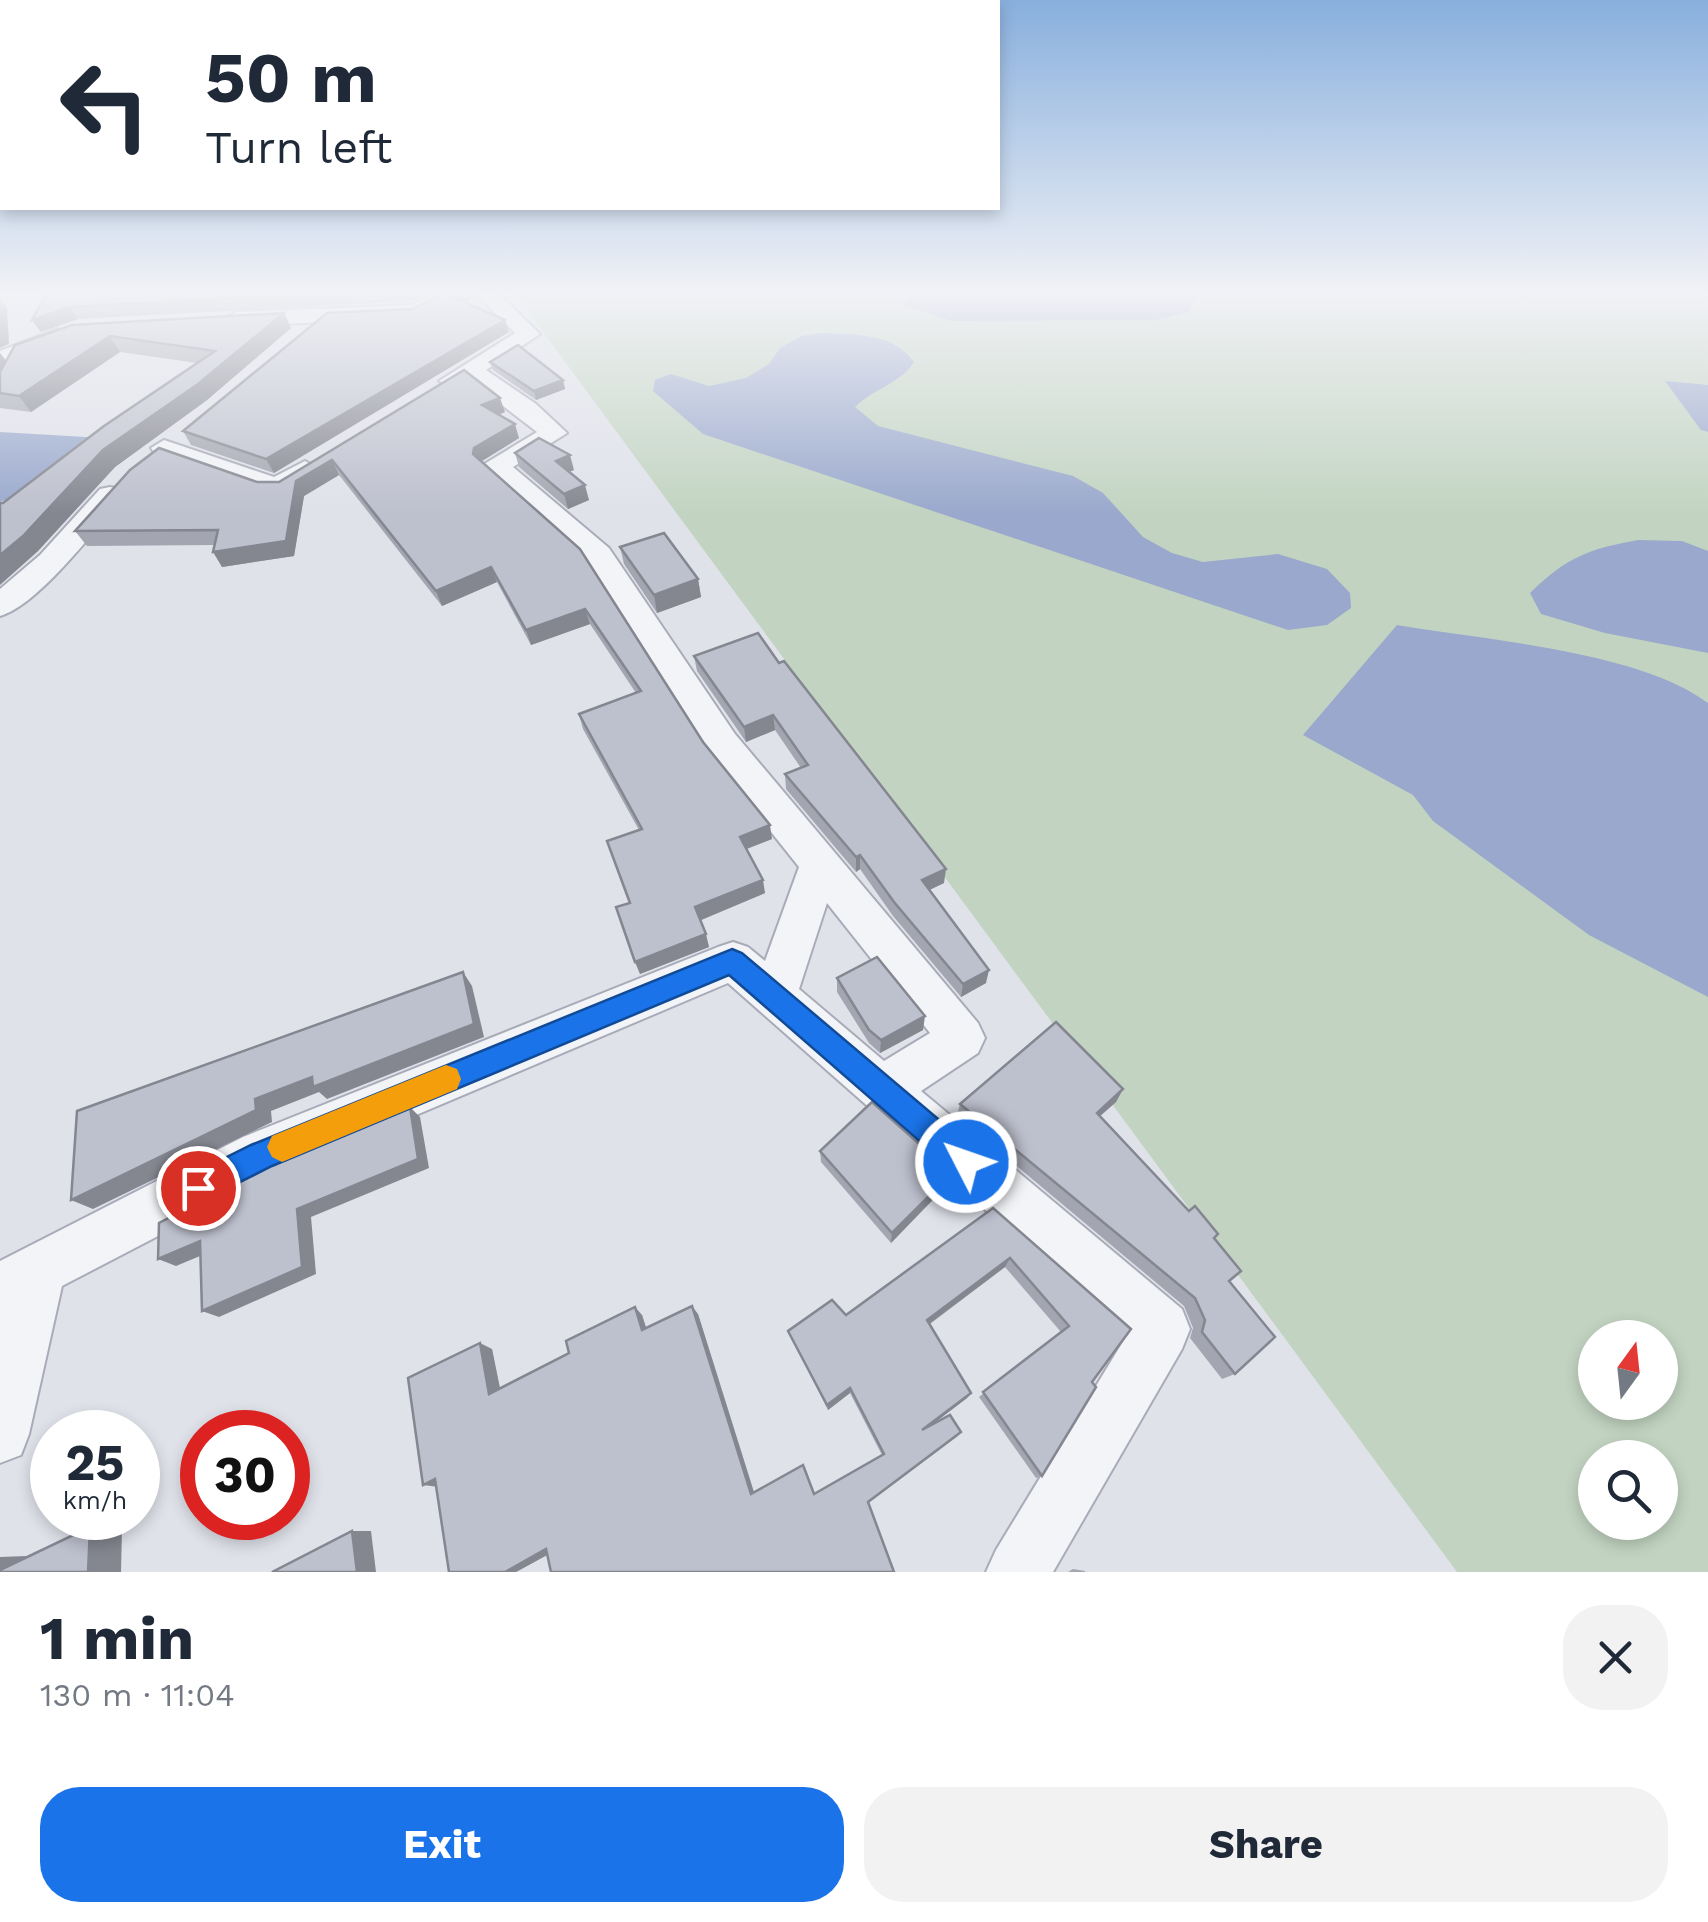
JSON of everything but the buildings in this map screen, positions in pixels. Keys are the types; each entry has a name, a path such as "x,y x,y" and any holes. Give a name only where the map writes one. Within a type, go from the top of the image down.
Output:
{"street":[{"path":"426,394 474,367"},
{"path":"470,370 527,408 554,433 496,466 598,555 722,744 962,1038 881,1090"},
{"path":"3,600 52,562 133,471 191,428"},
{"path":"164,448 278,486 322,458"},
{"path":"774,996 820,864"},
{"path":"0,1434 20,1280 262,1156 732,961 1162,1329 1018,1572"}],"green space":[{"path":"569,367 1708,367 1708,1572 1457,1572"}],"water":[{"path":"763,367 909,367 855,407 878,426 1073,476 1103,493 1143,537 1172,553 1203,562 1278,554 1327,569 1350,593 1351,608 1327,625 1288,630 703,434 653,391 655,380 671,374 709,386 746,378"},
{"path":"1665,381 1708,385 1708,432 1701,430"},
{"path":"0,432 103,438 25,492 0,502"},
{"path":"1638,540 1682,541 1708,551 1708,653 1605,633 1541,614 1530,593 1555,571 1592,551"},
{"path":"1397,625 1602,659 1678,685 1708,703 1708,997 1589,935 1433,821 1413,795 1303,735"}],"slow traffic":[{"path":"282,1147 446,1079"}],"route":[{"path":"198,1188 262,1156 732,961 966,1162"}]}
